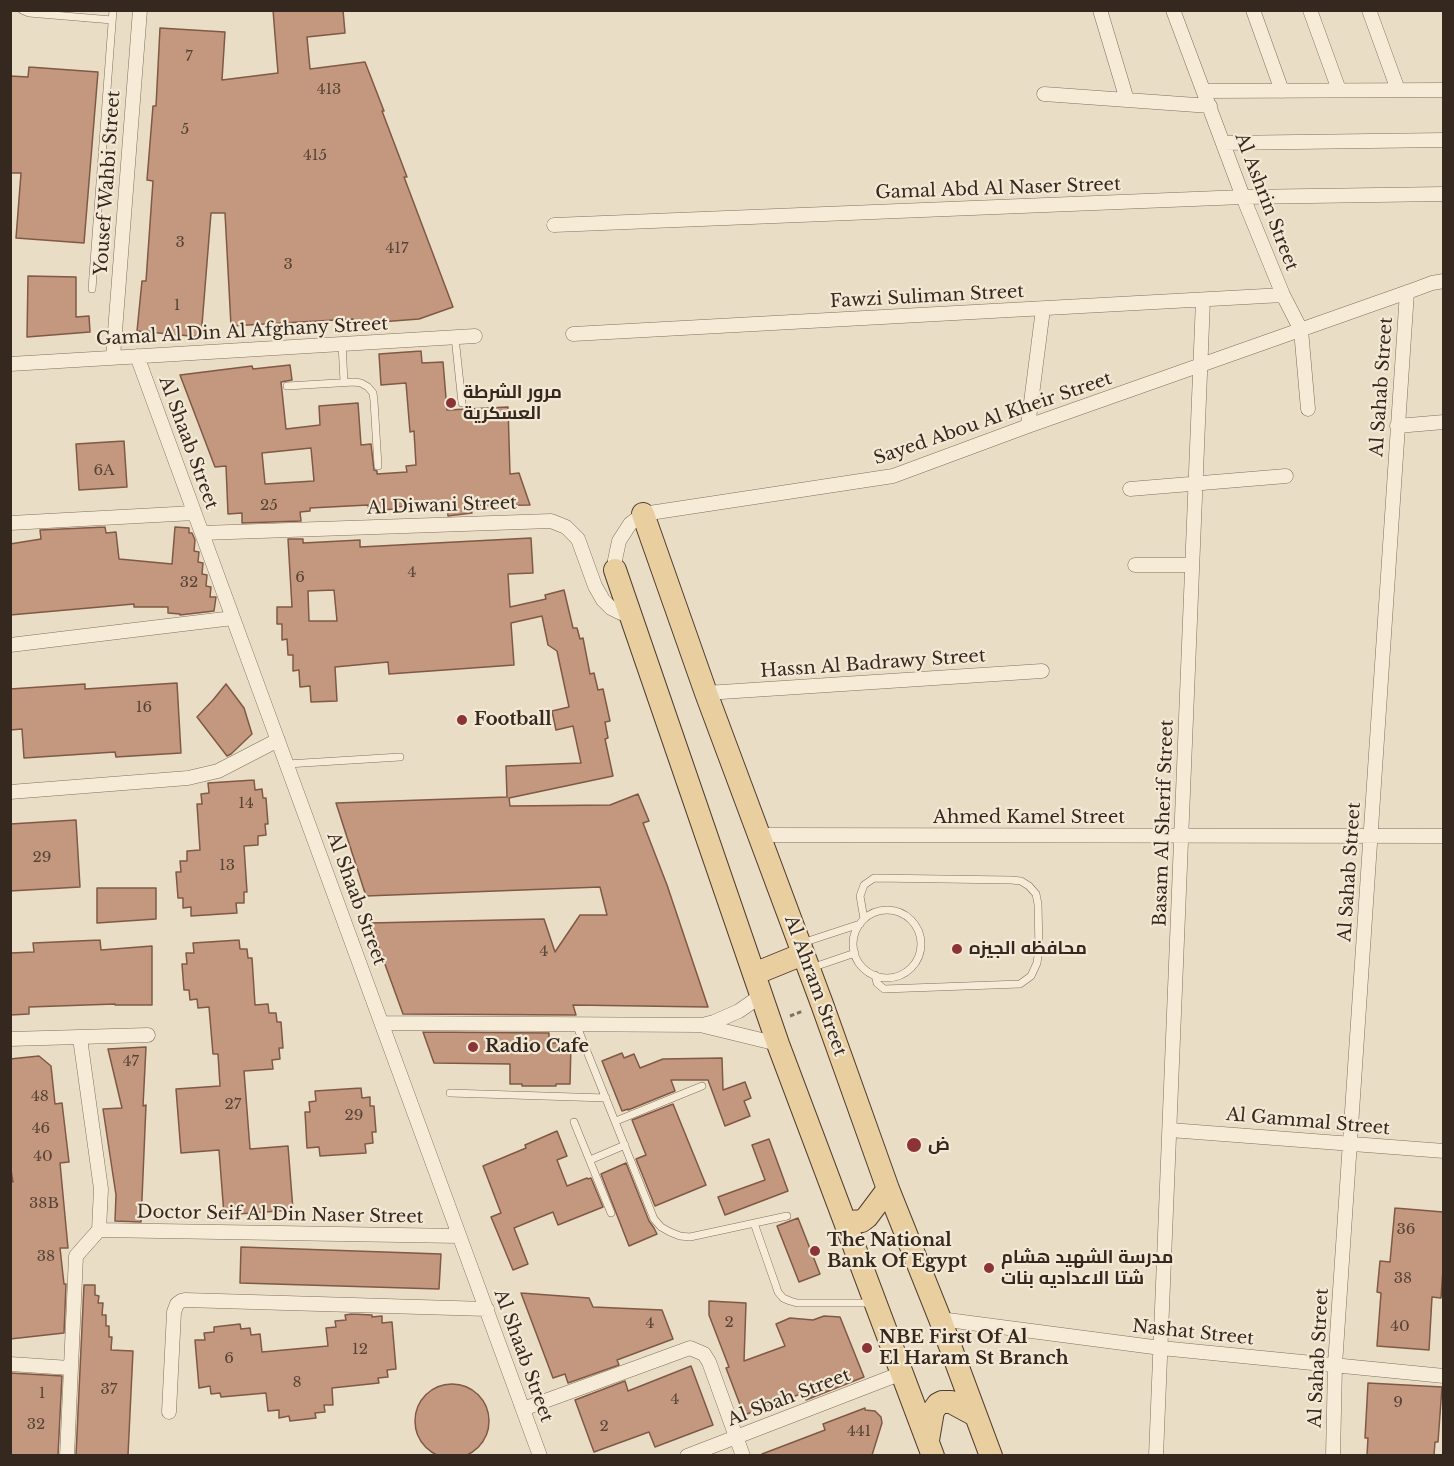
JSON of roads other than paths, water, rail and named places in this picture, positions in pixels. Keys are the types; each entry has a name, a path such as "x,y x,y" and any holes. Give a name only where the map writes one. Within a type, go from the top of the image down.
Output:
{"main road":[{"name":"Al Ahram Street","path":"643,514 706,693 888,1189 991,1455"},
{"path":"615,570 778,1044 931,1448"},
{"path":"754,974 804,956"},
{"path":"845,1220 862,1221 888,1189"},
{"path":"931,1448 933,1412 938,1404 951,1402 975,1415"}],"street":[{"name":"Yousef Wahbi Street","path":"113,357 140,10"},
{"path":"1100,10 1127,100"},
{"name":"Al Ashrin Street","path":"1173,10 1243,197 1283,295 1301,330 1308,409"},
{"path":"1253,10 1282,90"},
{"path":"1310,10 1339,90"},
{"path":"1369,10 1398,90"},
{"path":"1204,91 1443,90"},
{"path":"1044,94 1210,106"},
{"path":"1223,143 1443,140"},
{"name":"Gamal Abd Al Naser Street","path":"554,225 1243,197 1443,194"},
{"name":"Sayed Abou Al Kheir Street","path":"643,514 893,476 1028,426 1443,281"},
{"name":"Al Sahab Street","path":"1333,1455 1335,1365 1407,292"},
{"name":"Fawzi Suliman Street","path":"573,334 1283,295"},
{"name":"Basam Al Sherif Street","path":"1156,1455 1203,300"},
{"path":"1028,426 1043,309"},
{"name":"Gamal Al Din Al Afghany Street","path":"10,364 475,336"},
{"name":"Al Shaab Street","path":"137,356 540,1455"},
{"path":"1397,426 1443,422"},
{"path":"1130,489 1286,476"},
{"path":"10,523 194,513"},
{"path":"615,570 619,541 630,524 643,514"},
{"name":"Al Diwani Street","path":"202,533 551,521 566,527 578,539 595,586 603,600 611,608 631,615"},
{"path":"1135,564 1192,565"},
{"path":"10,645 233,618"},
{"name":"Hassn Al Badrawy Street","path":"706,693 1042,671"},
{"path":"10,792 188,777 218,771 278,740"},
{"name":"Ahmed Kamel Street","path":"759,836 1443,836"},
{"path":"700,1026 739,1011 762,995"},
{"path":"382,1023 700,1026 778,1044"},
{"path":"10,1039 148,1035"},
{"path":"67,1455 76,1256 99,1230 101,1189 80,1038"},
{"name":"Al Gammal Street","path":"1170,1130 1443,1151"},
{"name":"Doctor Seif Al Din Naser Street","path":"99,1230 459,1236"},
{"path":"169,1412 174,1312 181,1301 487,1309"},
{"name":"Nashat Street","path":"940,1319 1161,1348 1443,1376"},
{"path":"523,1409 690,1348 704,1354 709,1362 743,1455"},
{"path":"10,1364 70,1368"},
{"name":"Al Sbah Street","path":"687,1455 902,1374"}],"lane":[{"path":"22,10 29,13 112,20"},
{"path":"92,289 113,10"},
{"path":"455,337 462,403"},
{"path":"342,344 344,382"},
{"path":"287,386 344,382 361,383 368,387 373,393 378,466"},
{"path":"287,764 399,757"},
{"path":"804,956 862,921 872,913 890,910 908,916 920,932 921,951 911,968 903,974 884,978 862,967 855,953 854,938 862,921 860,896 864,885 874,878 1021,881 1036,894 1039,949 1037,963 1031,976 1020,984 884,989 877,983 875,975"},
{"path":"804,956 855,953"},
{"path":"576,1024 654,1219 662,1227 680,1236 690,1237 787,1216"},
{"path":"616,1121 702,1086"},
{"path":"450,1093 606,1098"},
{"path":"574,1122 611,1213"},
{"path":"590,1160 625,1145"},
{"path":"754,1223 778,1293 783,1298 797,1303 876,1303"}],"place":[{"name":"مرور الشرطة العسكرية","path":"451,403"},
{"name":"Football","path":"462,720"},
{"name":"محافظه الجيزه","path":"957,949"},
{"name":"Radio Cafe","path":"473,1047"},
{"name":"ض","path":"914,1145"},
{"name":"The National Bank Of Egypt","path":"815,1251"},
{"name":"مدرسة الشهيد هشام شتا الاعداديه بنات","path":"989,1268"},
{"name":"NBE First Of Al El Haram St Branch","path":"867,1348"}]}
